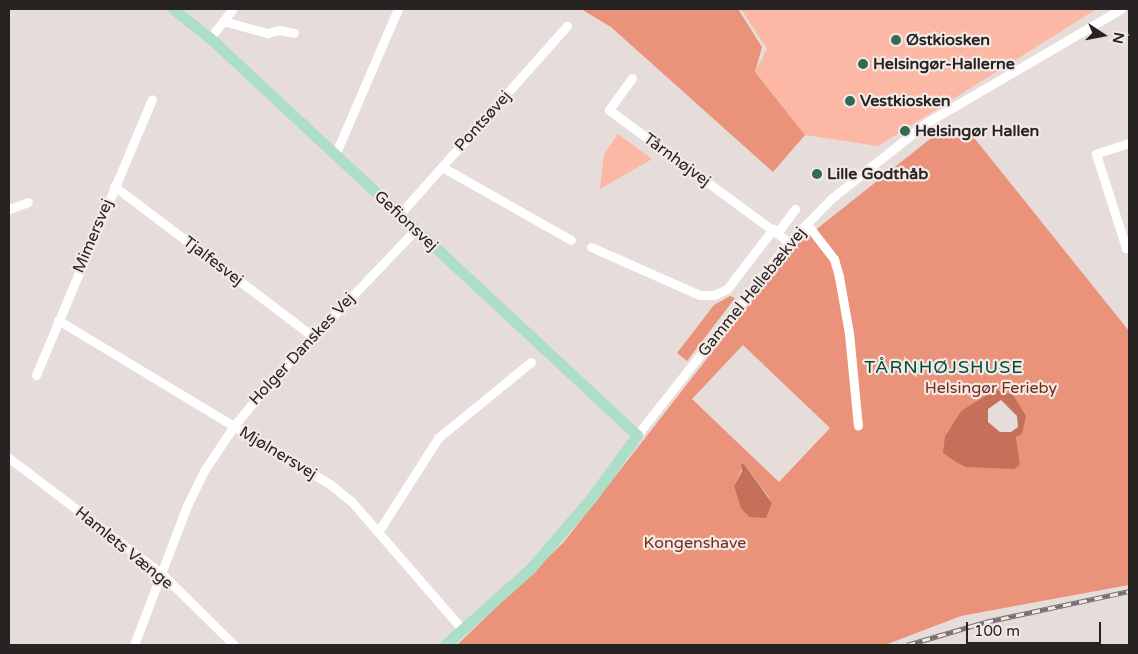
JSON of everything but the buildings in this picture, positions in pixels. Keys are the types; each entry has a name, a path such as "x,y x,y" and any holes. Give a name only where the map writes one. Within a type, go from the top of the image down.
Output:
{"main road":[{"name":"Gefionsvej","path":"173,9 210,38 636,435"},
{"name":"Gammel Hellebækvej","path":"445,645 555,542 636,435"}],"street":[{"path":"210,38 233,9"},
{"path":"335,155 398,9"},
{"name":"Gammel Hellebækvej","path":"636,435 789,242 832,198 926,123 1121,9"},
{"path":"223,21 267,33 279,30 294,33"},
{"name":"Pontsøvej","path":"399,215 567,26"},
{"name":"Tårnhøjvej","path":"632,78 609,110 789,242"},
{"name":"Mimersvej","path":"36,375 152,99"},
{"path":"1129,143 1096,154 1126,248 1129,247"},
{"path":"442,166 571,240"},
{"name":"Tjalfesvej","path":"114,186 312,336"},
{"path":"9,209 28,202"},
{"path":"591,247 700,296 714,295 727,289 795,209"},
{"path":"807,224 834,259 839,277 849,333 858,426"},
{"name":"Holger Danskes Vej","path":"134,645 186,508 204,471 234,426 312,336 415,230"},
{"name":"Mjølnersvej","path":"58,320 331,485 378,532 463,630"},
{"path":"378,532 438,438 531,362"},
{"name":"Hamlets Vænge","path":"9,458 162,574 234,645"}],"shaded area":[{"path":"741,9 1095,10 878,146 805,135 755,72 767,49"},
{"path":"618,134 652,159 600,189 604,154"},
{"path":"995,390 1013,395 1026,416 1022,434 1016,437 1020,465 1014,469 966,467 943,453 945,436 961,411","holes":["1001,400 1017,416 1018,427 1011,432 1000,432 988,422 988,409"]},
{"path":"741,464 744,464 772,503 766,518 749,517 741,508 734,486 742,471"}],"green space":[{"path":"581,9 738,9 762,47 755,72 805,135 773,172 611,27"},
{"path":"949,124 971,134 1129,331 1129,585 961,616 885,645 457,645 564,542 794,247","holes":["743,345 830,428 779,482 692,399","1013,395 1022,434 1016,437 1017,446 988,467 966,467 945,436 961,411","744,464 772,503 734,486"]},
{"path":"730,296 735,298 687,361 677,353 714,305"}],"railway":[{"path":"907,645 985,622 1129,591"}],"place":[{"name":"Østkiosken","path":"896,40"},
{"name":"Helsingør-Hallerne","path":"863,64"},
{"name":"Vestkiosken","path":"850,101"},
{"name":"Helsingør Hallen","path":"905,131"},
{"name":"Lille Godthåb","path":"817,174"}],"district":[{"name":"TÅRNHØJSHUSE","path":"944,367"}],"park label":[{"name":"Helsingør Ferieby","path":"991,388"},
{"name":"Kongenshave","path":"695,543"}]}
